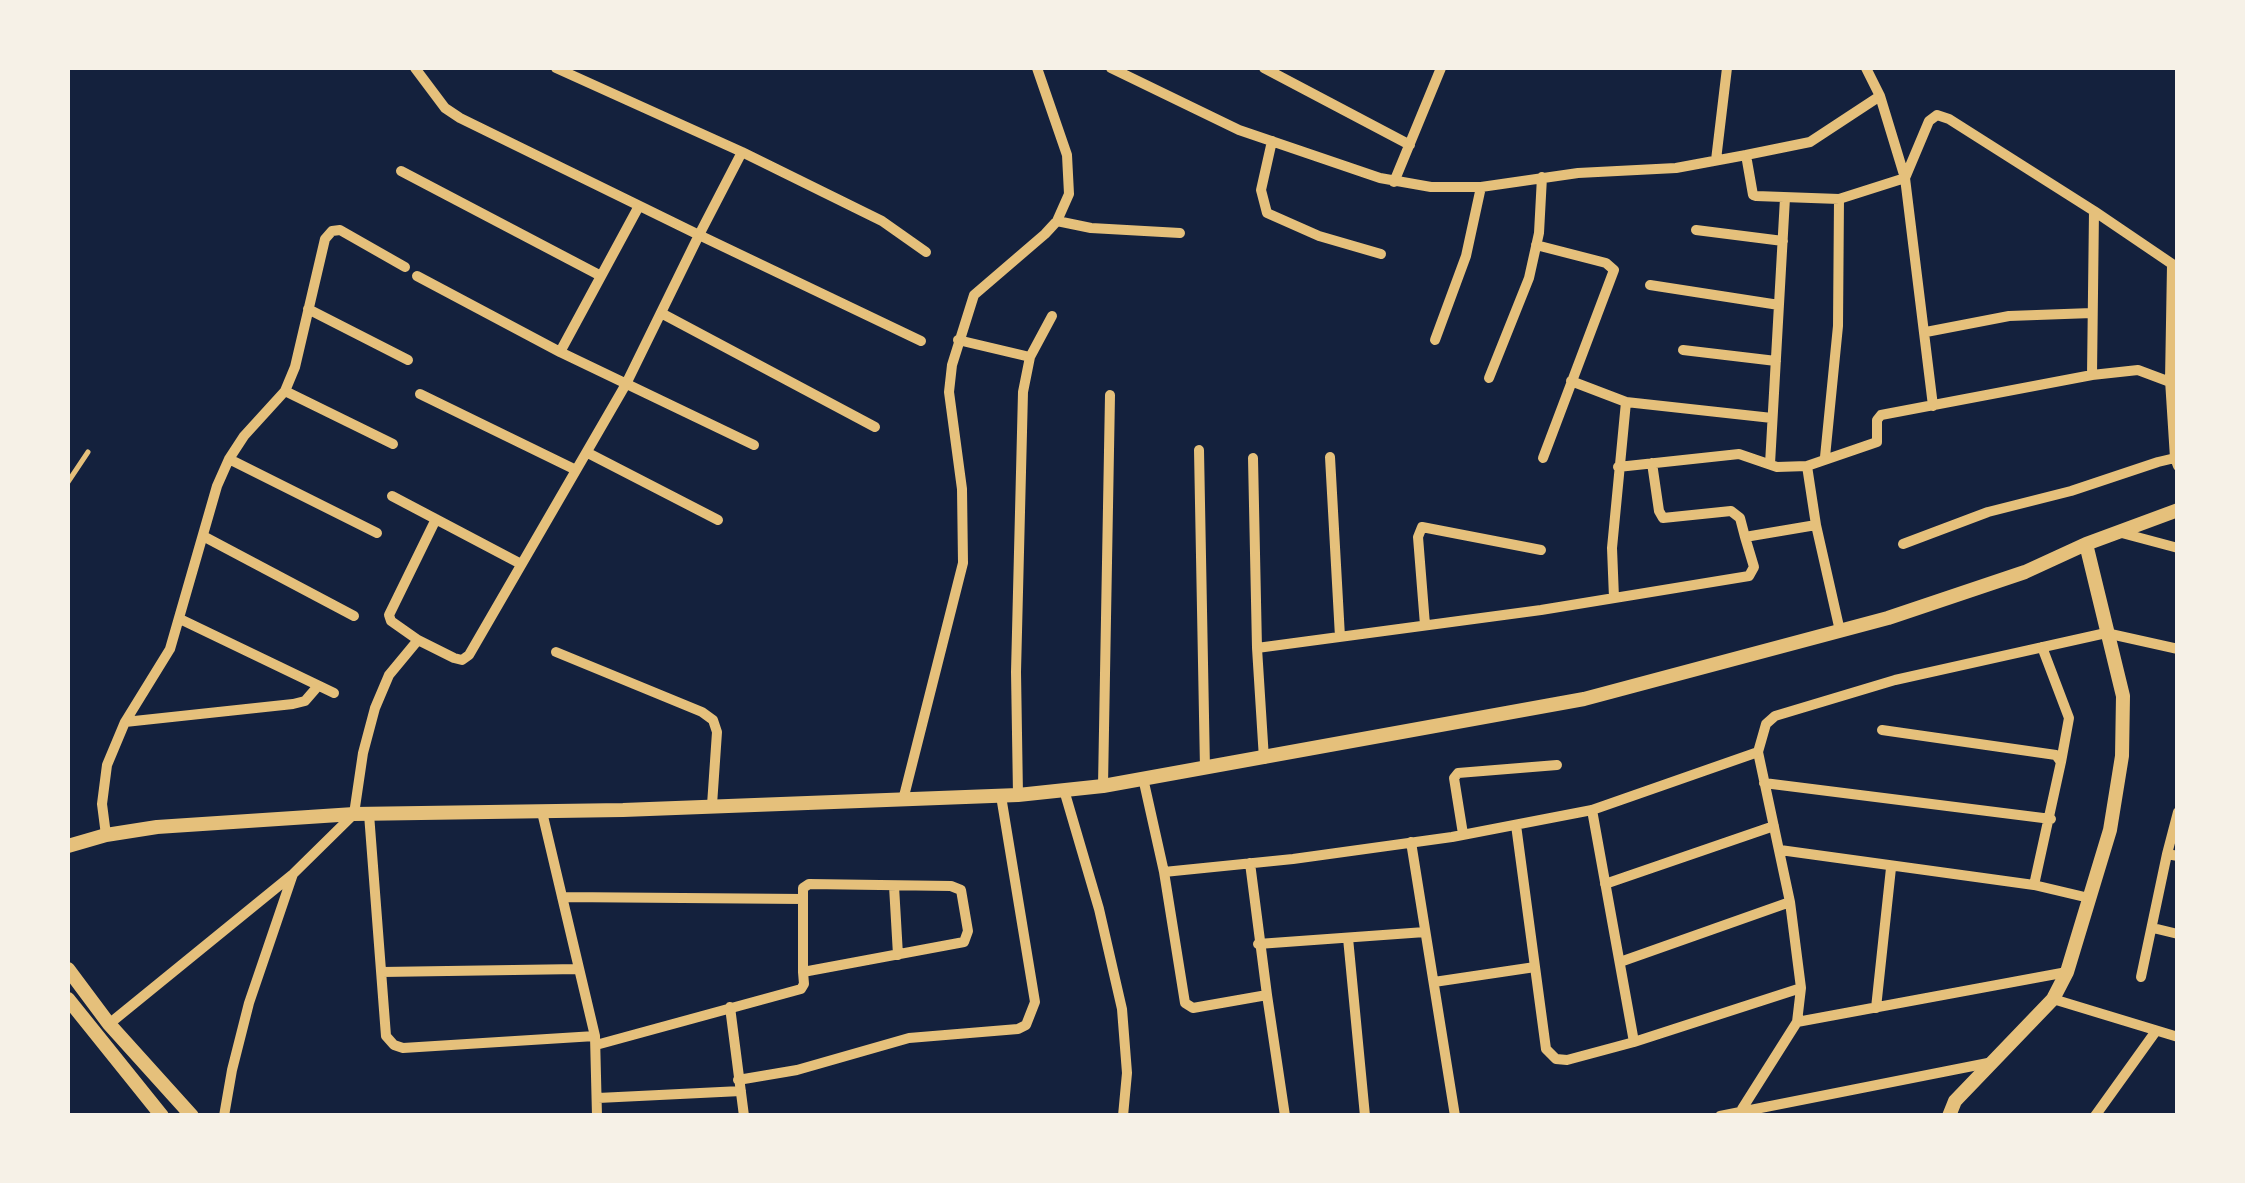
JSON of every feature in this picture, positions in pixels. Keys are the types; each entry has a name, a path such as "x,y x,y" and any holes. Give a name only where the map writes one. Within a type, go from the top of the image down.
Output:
{"street":[{"path":"415,68 446,108 460,118 921,341"},
{"path":"556,68 882,220 926,252"},
{"path":"903,800 962,563 962,489 949,392 958,340 974,296 1057,221 1070,194 1068,155 1037,68"},
{"path":"1112,68 1239,130 1394,182 1431,187 1676,168 1746,155 1810,142 1880,96"},
{"path":"1264,68 1410,145"},
{"path":"1394,182 1442,68"},
{"path":"1716,160 1727,68"},
{"path":"1866,68 1880,96 1904,178 1934,406"},
{"path":"1746,155 1753,194 1760,198 1839,199 1904,178 1929,122 1937,115 1949,119 2175,266 2176,462 1988,512 1903,544"},
{"path":"1272,142 1260,190 1267,213 1319,236 1380,254"},
{"path":"436,519 389,615 392,622 418,640 462,660 469,655 588,453 742,152"},
{"path":"401,171 601,276"},
{"path":"1489,378 1529,278 1542,178"},
{"path":"1436,340 1466,256 1482,186"},
{"path":"1770,464 1785,198"},
{"path":"1825,457 1838,326 1839,199"},
{"path":"560,352 639,206"},
{"path":"2092,375 2094,211"},
{"path":"1057,221 1091,228 1180,233"},
{"path":"102,836 107,765 125,722 170,649 217,486 229,459 244,436 285,392 295,366 325,239 332,231 340,230 406,267"},
{"path":"1696,230 1783,240"},
{"path":"1536,245 1606,263 1614,270 1543,458"},
{"path":"417,276 560,352 754,446"},
{"path":"1650,285 1779,305"},
{"path":"308,309 408,360"},
{"path":"661,313 875,427"},
{"path":"1926,332 2009,316 2092,313"},
{"path":"1018,796 1016,672 1024,392 1030,357 1052,316"},
{"path":"958,340 1030,357"},
{"path":"1683,350 1776,361"},
{"path":"1618,467 1739,454 1770,464 1806,466 1877,442 1877,420 1881,415 2092,375 2138,370 2174,382"},
{"path":"1571,382 1626,402 1772,418"},
{"path":"285,392 393,444"},
{"path":"420,394 576,470"},
{"path":"1103,786 1110,395"},
{"path":"1614,598 1612,548 1626,402"},
{"path":"1199,450 1205,769"},
{"path":"588,453 718,520"},
{"path":"1330,457 1340,637"},
{"path":"1253,458 1264,759"},
{"path":"229,459 378,532"},
{"path":"1257,648 1749,576 1754,567 1740,518 1731,511 1663,518 1652,464"},
{"path":"1806,466 1840,631"},
{"path":"392,496 522,564"},
{"path":"74,845 157,826 362,814 1018,796 1103,786 1584,700 1840,631 2025,572 2086,544 2178,510"},
{"path":"1744,537 1816,525"},
{"path":"1425,625 1418,538 1422,527 1541,550"},
{"path":"2117,532 2178,548"},
{"path":"203,536 354,616"},
{"path":"1949,1116 1955,1101 2053,999 2066,972 2110,830 2122,756 2123,696 2086,544"},
{"path":"180,619 334,694"},
{"path":"1748,1110 1797,1022 1801,988 1790,902 1758,752 1766,724 1774,716 1895,680 2106,633 2178,649"},
{"path":"418,640 389,675 363,753 362,814 386,1036 394,1045 403,1048 595,1041 798,991 804,984 803,972 803,888 809,884 958,888 968,931 964,942 803,972"},
{"path":"2034,886 2070,718 2042,647"},
{"path":"556,652 713,720 717,732 712,805"},
{"path":"125,722 294,704 306,700 318,686"},
{"path":"1882,730 2049,752 2060,762"},
{"path":"1164,872 1411,842 1592,810 1758,752"},
{"path":"1463,834 1454,778 1458,773 1557,766"},
{"path":"1142,778 1164,872 1185,1003 1193,1008 1267,995"},
{"path":"1764,783 2051,819"},
{"path":"1064,790 1099,909 1122,1009 1127,1073 1123,1116"},
{"path":"598,1098 739,1085 909,1038 1018,1028 1026,1024 1034,1002 1001,796"},
{"path":"1592,810 1634,1042"},
{"path":"542,812 595,1041 597,1116"},
{"path":"2140,977 2172,855 2178,812"},
{"path":"110,1024 362,814"},
{"path":"1516,824 1546,1049 1556,1060 1634,1042 1801,988"},
{"path":"1604,884 1774,826"},
{"path":"1411,842 1455,1116"},
{"path":"1780,850 2034,886 2089,898"},
{"path":"1250,863 1258,944 1285,1116"},
{"path":"1876,1008 1891,868"},
{"path":"224,1116 249,1003 293,874"},
{"path":"894,886 898,955"},
{"path":"562,897 803,899"},
{"path":"1620,962 1790,902"},
{"path":"2152,928 2178,934"},
{"path":"1258,944 1426,932"},
{"path":"1348,938 1365,1116"},
{"path":"1434,982 1535,967"},
{"path":"68,969 110,1024 192,1116"},
{"path":"382,972 579,969"},
{"path":"1797,1022 2066,972"},
{"path":"68,999 162,1116"},
{"path":"2053,999 2178,1037"},
{"path":"730,1008 744,1116"},
{"path":"2095,1116 2156,1031"},
{"path":"1720,1116 1994,1062"}],"lane":[{"path":"68,482 88,452"}]}
